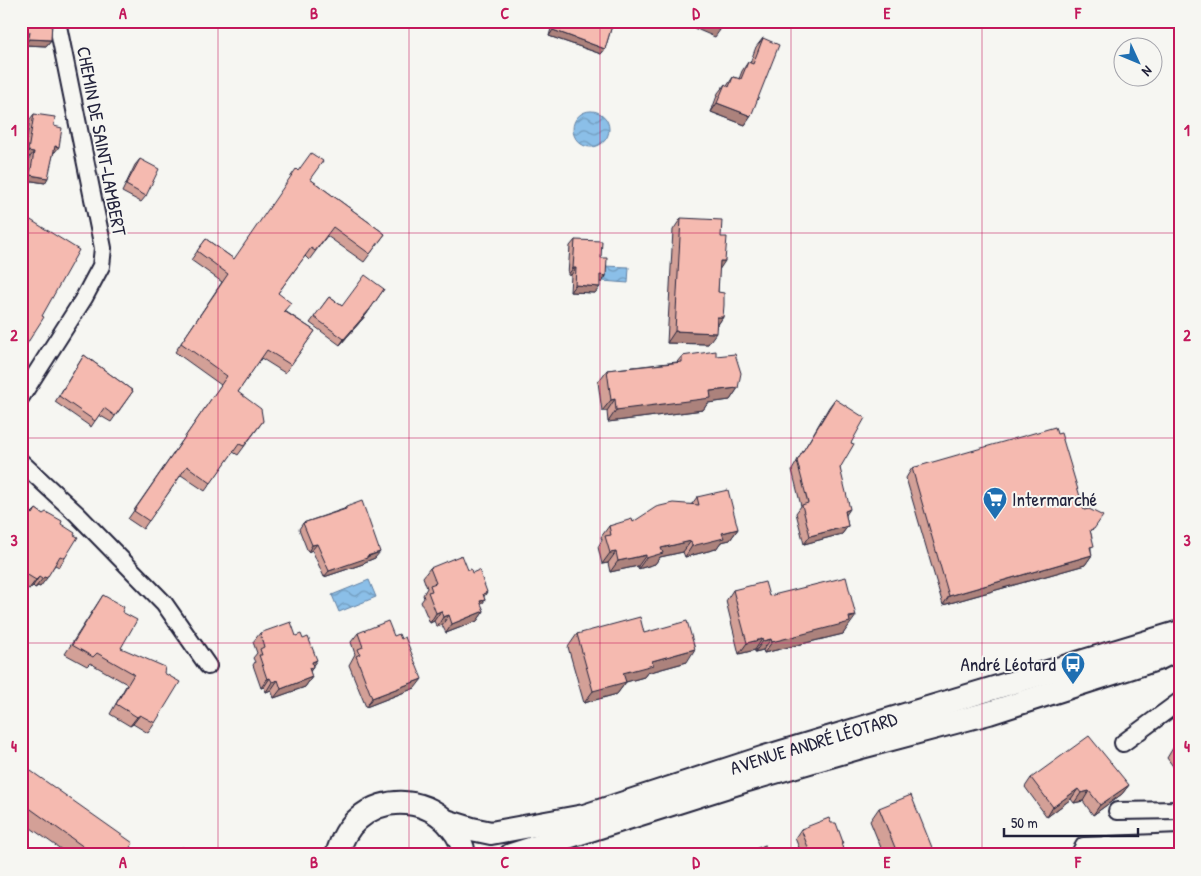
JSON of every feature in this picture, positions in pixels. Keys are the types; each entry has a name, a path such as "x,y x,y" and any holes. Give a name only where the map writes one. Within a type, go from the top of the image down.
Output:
{"main road":[{"name":"AVENUE ANDRÉ LÉOTARD","path":"446,821 491,833 584,816 765,757 1180,632"},
{"name":"AVENUE ANDRÉ LÉOTARD","path":"511,855 744,781 989,713 1160,658 1180,648"},
{"path":"337,855 341,841 359,818 371,810 384,805 408,803 432,810 446,821 457,834 464,855"}],"street":[{"name":"CHEMIN DE SAINT-LAMBERT","path":"21,397 84,298 101,266 103,248 57,21"},
{"path":"21,462 77,514 164,604 208,666"},
{"path":"1123,742 1180,701"},
{"path":"1117,811 1180,810"},
{"path":"1079,855 1084,846 1180,842"}],"water":[{"path":"591,111 603,117 609,129 603,141 591,147 579,141 573,129 579,117"},
{"path":"603,266 629,267 628,283 602,281"},
{"path":"369,580 376,597 339,612 332,595"}],"building":[{"path":"23,21 52,21 51,40 29,39 30,32 23,31"},
{"path":"555,21 613,22 605,49 553,30"},
{"path":"698,21 724,21 720,30"},
{"path":"763,38 779,45 751,116 717,103 725,84 729,87 733,77 741,79 748,62 753,64"},
{"path":"34,114 55,117 54,126 62,128 59,147 55,146 48,178 30,175 34,152 28,151"},
{"path":"311,153 323,161 310,179 385,234 370,254 333,227 315,251 311,248 278,293 291,303 284,311 315,331 291,365 267,350 238,392 261,409 263,421 244,446 239,444 211,483 187,466 149,521 134,511 227,376 181,343 228,274 197,251 206,239 234,259 296,169 298,171"},
{"path":"140,159 159,169 146,196 126,185"},
{"path":"21,214 79,250 42,316 44,317 21,353"},
{"path":"681,218 722,220 721,237 727,237 725,261 720,261 718,292 724,293 724,305 723,317 717,317 716,333 675,331"},
{"path":"575,240 602,241 601,258 607,258 606,276 600,275 600,287 575,285 576,268 573,268"},
{"path":"365,275 384,289 370,309 344,339 314,317 329,297 342,306"},
{"path":"716,351 716,356 735,354 741,373 738,388 710,391 711,398 616,410 615,399 611,400 607,370 682,362 682,356"},
{"path":"84,355 133,391 115,416 104,408 95,421 59,396"},
{"path":"835,399 865,418 851,443 854,444 840,468 850,509 845,511 848,526 810,536 802,505 808,503 797,461"},
{"name":"Intermarché","path":"1055,427 1057,434 1061,433 1084,510 1089,509 1103,516 1094,529 1090,530 1094,546 1090,547 1092,555 949,596 912,468"},
{"path":"728,490 738,529 722,533 724,538 692,546 691,541 661,548 663,553 646,558 646,555 618,561 616,552 610,553 605,536 611,535 609,526 632,519 633,522 656,507 673,503 699,505 697,497"},
{"path":"362,501 380,552 329,571 317,544 312,545 303,523 346,509 346,507"},
{"path":"21,506 33,514 36,509 43,514 46,512 62,521 61,524 78,537 65,558 60,556 47,578 44,577 42,579 39,577 36,580 21,571"},
{"path":"462,555 468,570 471,569 472,573 479,570 487,592 483,594 485,600 480,601 484,611 452,624 449,615 443,617 441,611 436,613 428,592 432,591 430,585 436,583 430,568"},
{"path":"846,577 856,616 849,617 850,622 772,642 771,639 763,641 762,639 747,643 733,590 765,582 769,596"},
{"path":"103,595 124,607 122,612 137,620 121,648 165,667 164,673 180,682 155,723 140,715 137,717 116,704 134,674 97,653 93,657 72,645"},
{"path":"640,617 644,633 687,621 695,649 652,661 653,665 623,673 626,682 593,691 577,634"},
{"path":"388,621 394,636 399,634 401,639 405,637 422,679 372,698 356,656 360,654 358,649 363,647 358,633"},
{"path":"291,622 296,636 301,634 303,639 308,637 317,660 312,662 313,667 309,668 312,677 281,689 278,680 272,682 270,678 267,679 259,655 262,655 260,649 264,647 260,633"},
{"path":"1089,736 1129,785 1100,805 1089,791 1081,793 1078,789 1053,807 1031,778"},
{"path":"1180,743 1180,757 1173,748"},
{"path":"21,764 133,843 125,855 95,855 21,802"},
{"path":"911,795 935,855 898,855 879,808"},
{"path":"829,818 831,823 836,823 843,842 841,843 845,855 811,855 801,829"},
{"path":"765,845 769,855 740,855"},
{"path":"182,847 200,855 178,855"},
{"path":"718,850 720,855 706,855"},
{"path":"1145,851 1145,855 1106,855"}],"place":[{"name":"Intermarché","path":"995,520"},
{"name":"André Léotard","path":"1073,685"}]}
